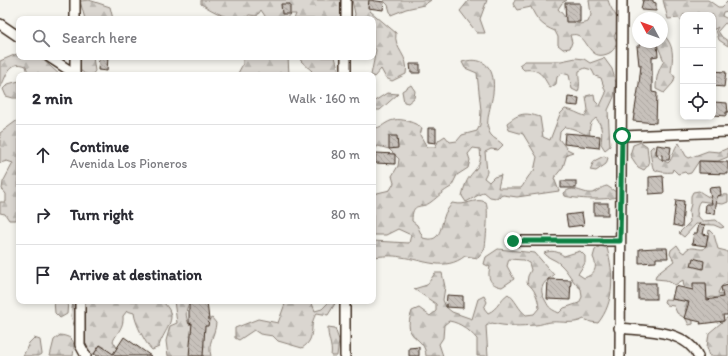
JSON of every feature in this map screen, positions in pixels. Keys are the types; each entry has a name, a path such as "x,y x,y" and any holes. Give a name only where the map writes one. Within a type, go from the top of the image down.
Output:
{"street":[{"path":"75,0 75,16"},
{"path":"346,0 346,16"},
{"path":"620,356 622,0"},
{"path":"0,24 16,34"},
{"path":"54,60 72,72"},
{"path":"75,60 75,72"},
{"path":"346,60 346,72"},
{"path":"622,136 728,132"},
{"path":"513,241 620,241"},
{"path":"80,304 80,345 86,356"},
{"path":"345,304 345,356"},
{"path":"619,328 674,335 687,341 698,356"}],"green space":[{"path":"89,0 110,7 112,16 84,16 80,1"},
{"path":"201,0 341,0 344,16 295,16 296,14 290,14 288,16 265,16 261,10 257,16 225,16 201,4"},
{"path":"352,0 369,0 370,11 376,16 355,16"},
{"path":"383,0 431,0 424,5 406,9 391,15 388,5"},
{"path":"469,0 487,0 480,19 485,33 477,33 460,11"},
{"path":"515,0 567,0 562,3 558,9 567,19 580,24 588,22 591,15 589,0 608,0 618,21 617,30 614,36 617,42 612,51 601,55 592,52 581,37 577,35 570,35 572,42 570,48 563,49 558,45 558,37 555,31 546,27 540,22 531,7 517,10 513,4"},
{"path":"663,0 708,0 718,7 722,7 728,1 728,11 723,12 722,16 728,19 728,25 725,23 718,31 722,37 728,41 728,46 719,40 716,30 718,27 716,28 716,12 680,12 680,19 679,18 668,19 668,12 666,12"},
{"path":"376,16 396,33 397,44 404,57 407,68 406,74 392,81 386,78 381,69 376,75 376,72 372,72 374,60 376,60"},
{"path":"668,41 672,52 671,72 675,77 673,83 664,93 656,89 656,81 664,61 659,48 668,48"},
{"path":"16,54 16,60 43,60 57,72 28,72 26,66 20,64 16,65 9,70 0,89 0,61"},
{"path":"576,58 584,59 590,63 604,58 612,69 616,83 614,97 608,110 610,146 605,150 601,144 601,128 596,118 590,126 590,136 575,129 565,127 560,132 559,139 567,149 573,152 567,154 563,167 554,178 559,191 517,197 503,195 496,198 490,197 484,192 466,202 462,196 465,186 468,178 478,165 481,156 480,149 473,148 468,154 470,160 468,168 457,175 451,187 431,202 415,208 412,214 412,221 417,225 423,238 433,239 440,231 445,213 452,203 462,204 477,201 486,202 487,231 485,247 479,257 465,256 450,263 434,264 410,258 394,256 376,257 376,241 409,243 411,235 398,229 386,235 376,235 376,193 390,190 394,183 392,176 398,166 399,159 389,149 378,146 376,148 376,128 394,120 409,121 422,128 420,135 427,147 435,147 439,140 445,136 450,142 457,141 462,135 477,131 480,125 481,111 477,73 465,68 462,62 470,60 483,63 488,66 491,71 494,85 488,120 489,131 492,136 503,145 498,150 491,149 485,152 487,172 484,178 489,182 494,177 501,175 498,188 521,188 534,171 537,157 523,134 509,130 507,123 522,114 530,114 540,117 543,137 550,140 560,114 565,109 585,116 588,110 586,96 594,94 595,101 600,106 606,93 601,78 595,76 592,70 585,68 579,71 578,92 572,89 569,75 562,73 557,77 556,84 550,88 540,74 534,70 524,70 519,65 525,61 561,61"},
{"path":"76,60 93,60 95,71 82,72"},
{"path":"243,60 288,60 289,72 239,72 243,64"},
{"path":"336,60 339,72 311,72 312,71 301,61"},
{"path":"16,82 16,98 6,96 3,89 8,84"},
{"path":"411,85 415,91 414,98 408,103 404,102 402,91"},
{"path":"387,93 398,94 380,110 376,110 376,100"},
{"path":"16,121 16,220 9,220 5,214 0,213 0,202 6,202 6,194 2,189 3,182 13,163 7,161 0,163 0,133"},
{"path":"641,142 647,146 649,164 644,170 638,167 630,155 633,145"},
{"path":"679,143 686,156 689,158 708,151 719,152 728,148 728,157 718,161 699,161 691,173 687,174 685,172 678,174 673,169 672,172 668,172 659,171 653,168 650,149 653,146 659,158 668,163"},
{"path":"604,156 608,158 606,164 596,171 590,170 594,161"},
{"path":"607,186 616,192 618,196 608,199 584,199 565,196 564,193 567,190 574,189 592,193"},
{"path":"699,191 710,198 728,195 728,202 723,204 700,201 697,209 699,217 703,221 716,220 724,227 721,228 714,225 696,224 684,237 679,233 690,222 689,211 691,196 693,192"},
{"path":"709,230 714,235 718,249 726,251 728,254 728,281 721,287 718,293 724,296 723,299 712,297 701,301 688,301 685,311 693,321 693,324 689,325 686,319 677,313 674,306 667,305 664,302 665,299 678,300 684,288 683,280 675,285 666,280 655,279 656,275 674,261 670,254 671,250 677,245 684,253 690,248 704,249 707,243"},
{"path":"600,246 607,248 611,267 612,287 608,306 598,323 584,319 572,322 549,322 524,326 509,326 492,323 486,326 488,356 477,356 477,339 464,327 457,323 449,321 444,325 443,338 439,344 443,356 426,356 425,349 422,344 411,333 409,321 412,311 419,308 430,316 436,311 436,304 414,289 427,285 435,273 442,273 445,287 443,300 446,307 452,312 472,319 478,299 484,296 487,302 484,308 488,313 494,309 508,294 526,315 534,314 539,308 536,294 527,283 531,270 529,263 523,260 509,259 507,266 514,279 502,287 492,283 489,278 490,267 484,264 486,257 498,249 535,253 554,275 543,285 542,294 549,307 559,313 564,308 579,303 582,297 581,289 560,264 544,253 554,252 564,256 580,251 585,256 585,263 578,274 584,278 591,275 594,270 595,264 593,257 595,250"},
{"path":"54,304 68,304 67,314 60,318 55,313"},
{"path":"73,304 165,304 171,316 171,320 159,347 152,350 146,343 141,333 134,313 127,311 123,316 122,326 113,341 122,356 106,356 108,350 100,345 94,354 84,355 71,316"},
{"path":"174,304 189,304 186,312 189,324 197,326 212,318 216,323 210,347 211,356 168,356 166,341 170,326 177,323"},
{"path":"285,304 312,304 315,311 322,309 327,304 335,304 328,315 317,313 314,318 310,340 302,348 278,341 273,336 260,334 254,330 239,340 235,338 235,328 258,319 278,323"},
{"path":"728,317 728,356 710,356 707,347 709,333"},
{"path":"328,327 335,328 339,340 337,356 331,356"},
{"path":"60,335 69,337 73,341 73,356 50,356 54,340"},
{"path":"34,338 40,340 42,354 39,356 23,356 29,343"}],"building":[{"path":"369,0 384,2 383,10 368,8"},
{"path":"643,0 653,0 653,2 656,3 656,11 641,10"},
{"path":"565,3 580,3 580,22 566,22"},
{"path":"281,4 290,4 290,14 282,14"},
{"path":"637,48 657,48 658,56 652,57 652,92 657,93 656,123 633,121 639,84 641,65 639,65"},
{"path":"99,60 108,60 107,71 98,70"},
{"path":"410,64 420,64 420,73 411,73"},
{"path":"716,71 726,72 724,87 716,86"},
{"path":"568,97 579,98 578,106 567,105"},
{"path":"716,102 727,103 728,112 726,112 726,116 716,115"},
{"path":"428,128 436,128 436,143 428,142"},
{"path":"565,133 600,136 599,148 564,144"},
{"path":"389,136 397,136 398,148 389,149"},
{"path":"657,145 671,147 669,160 662,160 662,155 656,154"},
{"path":"376,153 395,154 395,164 376,163"},
{"path":"699,161 728,162 728,174 699,173"},
{"path":"663,176 664,193 649,194 649,177"},
{"path":"561,181 576,181 576,188 561,188"},
{"path":"720,187 721,195 717,196 715,214 705,213 706,204 712,204 709,188"},
{"path":"676,200 684,201 682,227 673,225"},
{"path":"594,203 608,203 608,215 594,215"},
{"path":"582,213 584,225 568,227 566,215"},
{"path":"699,224 705,225 703,234 708,235 706,246 692,244 694,233 697,233"},
{"path":"667,248 668,258 656,258 656,262 639,263 639,249"},
{"path":"693,258 704,261 703,269 691,266"},
{"path":"548,279 571,280 570,300 547,299"},
{"path":"638,283 656,283 656,299 638,299"},
{"path":"693,283 706,283 707,300 723,297 721,287 728,285 728,315 723,315 724,321 700,324 701,322 684,318 689,302 672,299 675,286 693,290"},
{"path":"447,295 463,296 463,308 446,307"},
{"path":"189,304 207,304 209,320 208,326 205,326 203,356 189,356 192,323 189,324"},
{"path":"124,337 151,356 97,356 94,354 100,345 113,354"},
{"path":"419,347 419,356 409,356 409,348"}],"route":[{"path":"513,241 620,241 622,136"}]}
